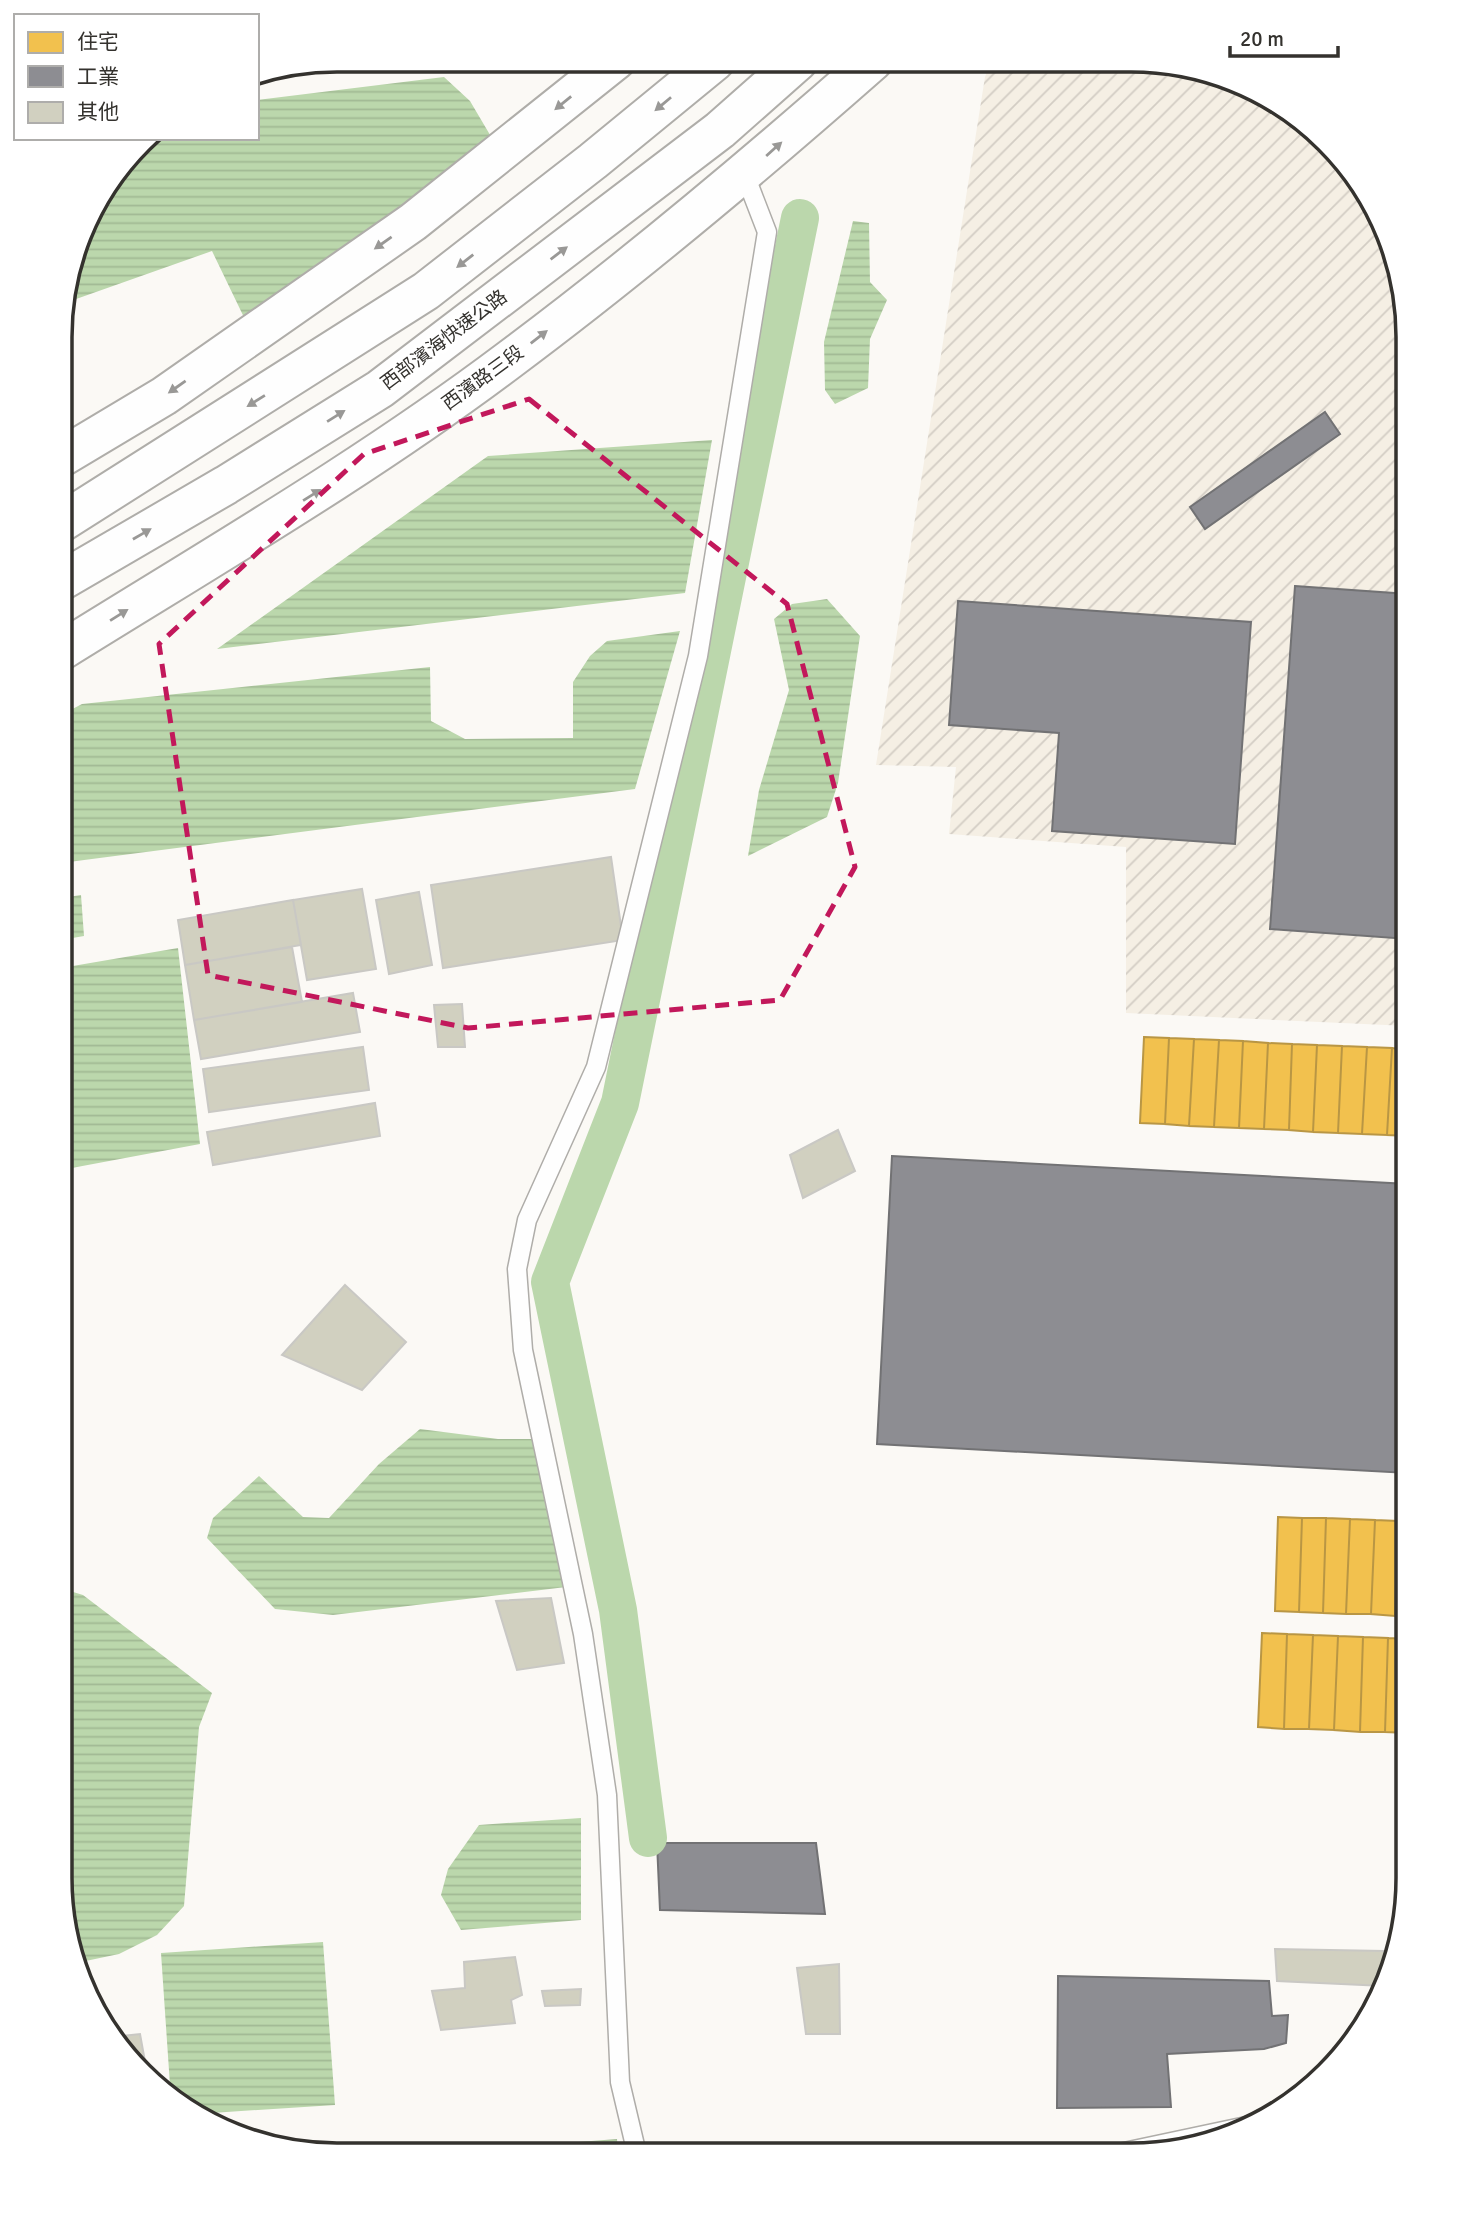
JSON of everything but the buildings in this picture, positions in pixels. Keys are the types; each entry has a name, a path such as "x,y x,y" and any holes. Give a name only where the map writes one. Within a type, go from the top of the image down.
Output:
{"main road":[{"path":"72,451 164,396 413,222 601,72"},
{"path":"72,516 426,291 593,162 702,72"},
{"name":"西部濱海快速公路","path":"72,575 226,485 380,389 720,130 786,72"},
{"name":"西濱路三段","path":"72,645 336,480 508,361 745,175 861,72"}],"lane":[{"path":"634,2143 620,2082 607,1795 583,1634 523,1350 517,1269 527,1220 596,1067 698,656 767,232 745,175"}],"highlighted area":[{"path":"529,399 787,604 855,867 780,1000 468,1028 208,975 159,644 364,454"}],"shaded area":[{"path":"987,72 1149,72 1200,81 1233,92 1279,116 1319,149 1352,189 1376,235 1387,268 1396,319 1396,1025 1126,1013 1126,847 949,834 956,767 876,765"},
{"path":"444,77 470,101 496,145 253,336 212,251 74,300 81,268 99,219 126,175 149,149 159,140 259,140 259,100"},
{"path":"853,221 869,223 870,282 887,300 870,339 868,388 835,404 825,390 824,342"},
{"path":"712,440 685,593 217,649 488,456"},
{"path":"827,599 860,636 838,783 827,817 748,856 759,790 789,690 774,619 792,604"},
{"path":"680,631 635,789 72,862 72,709 82,704 430,667 431,721 465,739 573,738 573,682 590,656 607,641"},
{"path":"81,895 84,936 72,938 72,896"},
{"path":"178,948 200,1144 72,1168 72,966"},
{"path":"420,1429 498,1439 533,1439 547,1462 566,1587 333,1615 275,1609 207,1538 213,1518 259,1476 303,1517 329,1518 379,1464"},
{"path":"72,1592 83,1595 212,1693 199,1727 184,1906 157,1935 119,1954 85,1961 74,1913"},
{"path":"581,1818 581,1920 461,1930 441,1895 448,1869 479,1825"},
{"path":"323,1942 335,2105 213,2113 170,2085 161,1953"},
{"path":"617,2139 617,2143 565,2143"}],"waterway":[{"path":"648,1838 618,1610 550,1282 620,1103 800,218"}]}
